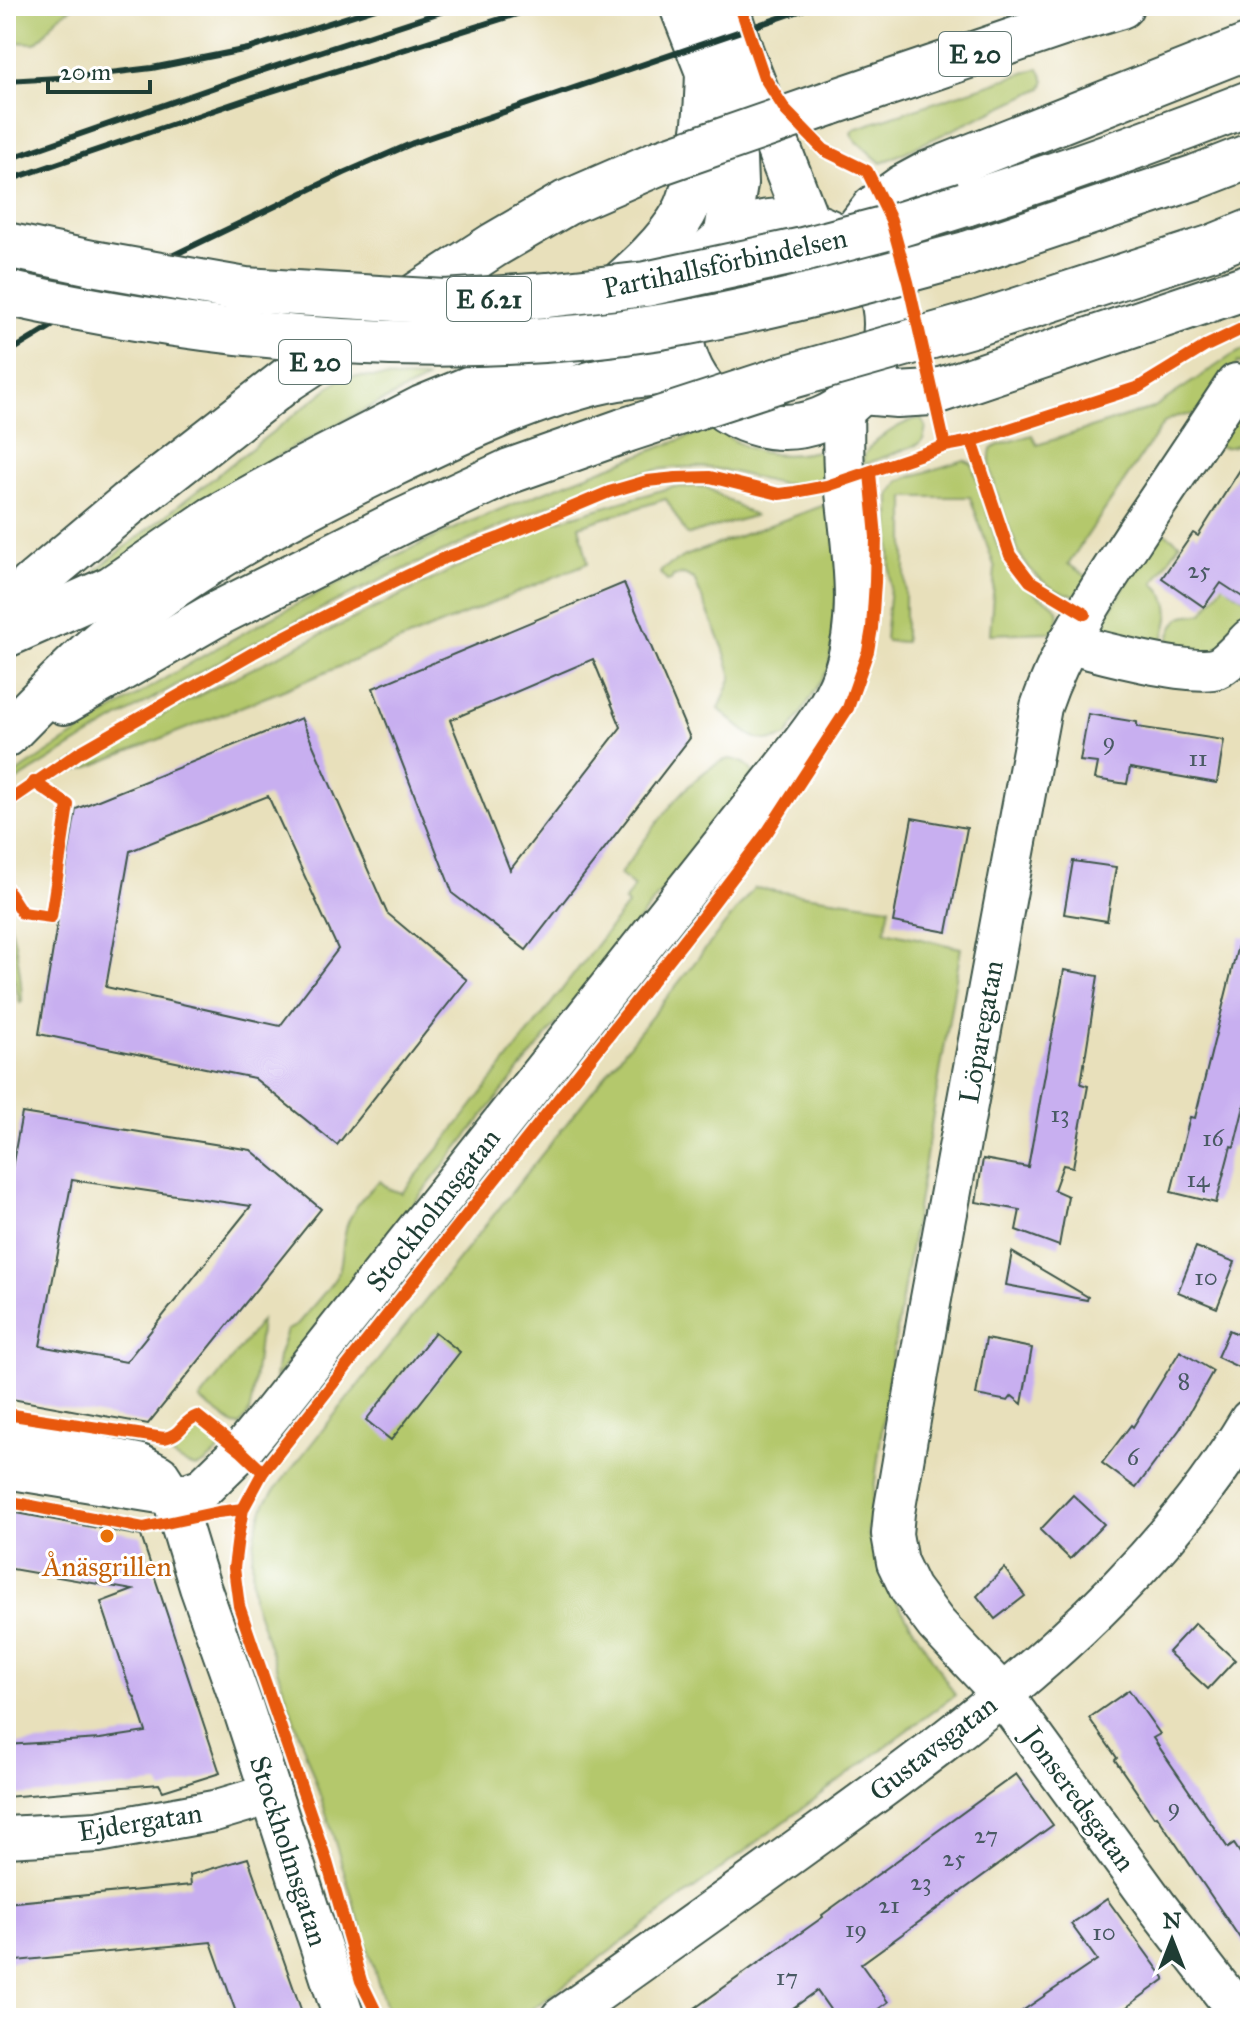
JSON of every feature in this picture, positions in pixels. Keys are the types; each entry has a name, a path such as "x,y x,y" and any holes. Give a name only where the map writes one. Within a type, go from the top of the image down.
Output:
{"main road":[{"path":"6,635 112,588 213,519 370,433 534,362 617,318 711,253 745,228 788,221 808,224 828,231 847,243 866,262 877,280 886,311 885,345 877,370 852,400 807,426 765,427 739,418 714,402 690,371 683,354 679,326 682,301 688,284 711,253 736,171 708,72 682,6"},
{"path":"726,6 808,224"},
{"name":"E 20","path":"6,610 128,504 288,379 494,245 566,203 658,163 1121,6"},
{"path":"847,243 874,208 929,173 1250,46"},
{"path":"534,362 631,273 665,239 684,213 693,190 703,145 708,72"},
{"name":"Partihallsförbindelsen","path":"6,245 245,290 445,302 646,284 803,250 898,225 1045,179 1250,103"},
{"name":"Partihallsförbindelsen","path":"6,293 182,325 310,340 441,343 549,340 660,327 814,295 966,254 1250,156"},
{"path":"6,735 213,616 400,522 510,471 788,377 978,323 1213,247 1250,232"},
{"path":"852,400 932,393 1250,286"},
{"path":"6,735 111,633 143,607 260,532 297,512 439,442 535,402 620,378 690,371"}],"street":[{"name":"Löparegatan","path":"1002,1694 936,1624 910,1589 897,1562 892,1534 894,1513 930,1304 1041,707 1051,676 1110,572 1236,384"},
{"name":"Stockholmsgatan","path":"344,2018 172,1495 203,1488 241,1451 823,715 842,678 854,626 854,573 844,480 852,400"},
{"path":"1068,643 1198,671 1218,668 1250,639"},
{"name":"Gustavsgatan","path":"561,2018 897,1778 1045,1659 1140,1568 1190,1510 1250,1420"},
{"path":"6,1438 138,1464 159,1475 172,1495"},
{"path":"6,1468 172,1495"},
{"name":"Jonseredsgatan","path":"1002,1694 1158,1908 1226,2012"},
{"name":"Ejdergatan","path":"6,1837 98,1832 214,1811 271,1794"}],"green space":[{"path":"6,6 74,6 57,18 35,43 6,44"},
{"path":"1039,68 1045,81 1042,88 881,163 851,133 854,129"},
{"path":"1250,346 1250,368 1238,362 1221,389 1204,407 1194,414 1173,418 1163,424 1068,564 1088,577 1077,595 1060,592 1036,575 1019,553 999,501 991,472 991,449 1032,435 1037,445 1153,408"},
{"path":"344,376 428,379 258,468 177,520 99,576 96,570"},
{"path":"1250,396 1250,433 1247,432 1235,445 1217,446"},
{"path":"921,418 926,427 919,444 863,465 866,452 876,441 899,426"},
{"path":"715,427 741,444 768,453 797,454 828,448 828,476 786,484 716,469 680,467 632,475 591,489 350,594 291,624 118,718 6,787 6,780 124,703 329,588 472,521"},
{"path":"964,460 972,464 1006,564 1037,595 1058,610 1057,625 1051,632 990,634 995,568 970,497 905,497 905,642 887,641 890,495 900,480"},
{"path":"672,487 706,487 754,516 687,535 666,499 579,526 588,563 281,691 87,768 64,773 68,765 209,690 543,525"},
{"path":"830,503 840,577 829,668 787,736 776,740 758,739 742,730 719,709 732,677 723,647 694,579 684,574 667,581 660,573 685,556"},
{"path":"1160,530 1180,543 1154,583 1162,591 1168,608 1159,654 1099,632 1099,628"},
{"path":"1225,582 1250,602 1250,625 1222,651 1164,656 1178,620 1203,613"},
{"path":"729,759 744,763 754,775 275,1378 287,1330 296,1326 337,1276 347,1226 358,1204 380,1181 389,1189 402,1193 628,904 624,902 634,887 620,874 655,826 699,776"},
{"path":"754,888 890,907 885,931 961,948 889,1376 868,1534 890,1591 955,1695 520,2018 389,2018 327,1816 253,1599 252,1556 257,1526 266,1501"},
{"path":"6,908 19,965 20,1003 6,948"},
{"path":"261,1321 249,1413 240,1426 234,1425 200,1400"},
{"path":"194,1422 225,1446 205,1464 194,1467 170,1454"}],"building":[{"path":"1250,454 1250,602 1221,583 1204,607 1162,578 1193,533 1198,536"},
{"path":"624,583 690,738 526,950 453,894 373,688","holes":["593,659 621,727 510,870 450,720"]},
{"path":"1088,714 1137,722 1137,727 1224,740 1217,783 1130,768 1127,784 1095,779 1098,763 1080,761"},
{"path":"301,718 387,913 467,980 337,1145 254,1078 39,1034 76,809","holes":["268,796 338,949 280,1026 106,987 130,851"]},
{"path":"912,818 967,828 947,932 893,922"},
{"path":"1073,861 1116,867 1107,921 1064,914"},
{"path":"1240,937 1250,938 1250,1082 1216,1203 1171,1192 1190,1117 1195,1118"},
{"path":"1064,970 1098,976 1081,1084 1088,1086 1073,1167 1063,1165 1054,1190 1068,1196 1059,1246 1016,1230 1020,1210 976,1202 983,1159 1028,1167"},
{"path":"22,1113 251,1150 321,1209 148,1424 6,1398 6,1200","holes":["72,1180 251,1206 126,1362 40,1346"]},
{"path":"1196,1247 1235,1262 1217,1308 1178,1292"},
{"path":"1012,1252 1088,1297 1087,1300 1006,1285"},
{"path":"1229,1330 1250,1340 1240,1368 1217,1357"},
{"path":"435,1332 460,1352 391,1440 366,1420"},
{"path":"986,1339 1032,1348 1022,1404 1012,1396 1008,1401 976,1395"},
{"path":"1180,1351 1213,1371 1180,1429 1136,1488 1102,1463 1131,1425 1133,1427"},
{"path":"1073,1495 1104,1524 1070,1559 1040,1530"},
{"path":"6,1511 141,1536 220,1773 163,1791 159,1784 6,1797 6,1745 100,1739 146,1732 101,1602 133,1590 6,1568"},
{"path":"1004,1568 1025,1596 995,1619 977,1596"},
{"path":"1195,1623 1235,1660 1208,1689 1168,1652"},
{"path":"1129,1690 1160,1734 1153,1738 1228,1848 1234,1844 1250,1868 1250,1953 1089,1718"},
{"path":"1016,1774 1053,1825 861,1964 888,2002 866,2018 836,2018 817,1991 779,2018 681,2018 823,1917"},
{"path":"248,1858 304,2018 238,2018 211,1942 6,1962 6,1903 191,1885 190,1875"},
{"path":"1107,1899 1165,1979 1112,2018 1012,2018 1097,1960 1071,1924"}],"railway":[{"path":"6,81 152,68 248,49 382,6"},
{"path":"6,160 459,6"},
{"path":"6,181 250,98 542,6"},
{"path":"6,354 149,267 413,143 814,6"}],"cycle path":[{"path":"740,6 764,77 786,111 824,150 867,171 891,220 945,446"},
{"path":"6,803 80,752 253,653 344,606 442,559 609,492 647,481 710,477 779,494 827,486 945,446 972,441 1139,387 1206,346 1250,325"},
{"path":"972,441 1010,555 1030,581 1085,614"},
{"path":"379,2018 361,1981 327,1862 239,1606 234,1568 243,1509 263,1472 768,831 848,708 868,651 872,628 876,537 870,473"},
{"path":"6,888 22,913 51,917 68,805 34,782"},
{"path":"6,1414 164,1438 197,1416 263,1472"},
{"path":"6,1501 143,1528 243,1509"}],"place":[{"name":"Ånäsgrillen","path":"107,1536"}]}
